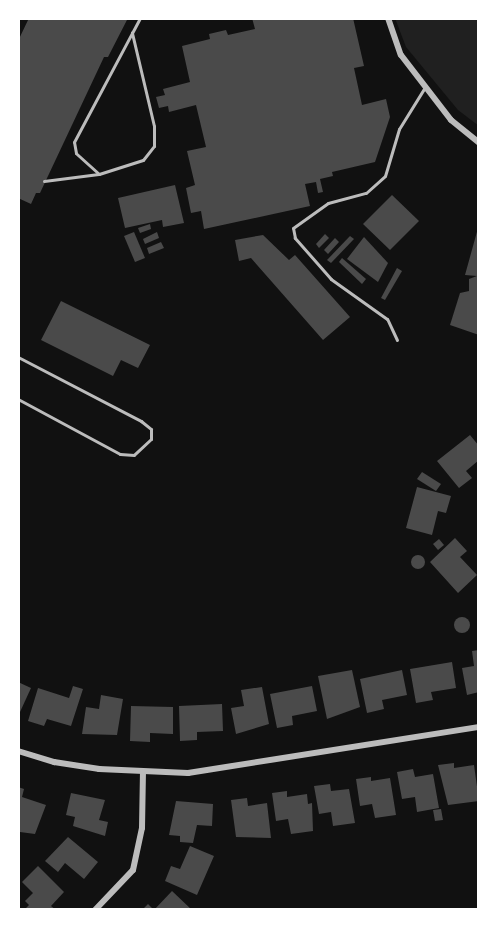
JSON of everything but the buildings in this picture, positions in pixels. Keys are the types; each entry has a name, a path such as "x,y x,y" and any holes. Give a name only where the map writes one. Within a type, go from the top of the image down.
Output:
{"street":[{"path":"388,18 401,55 451,120 479,143"},
{"path":"18,751 54,762 142,772 188,773 479,727"},
{"path":"95,910 133,870 142,828 142,772"}],"lane":[{"path":"99,174 76,153 74,142 115,70 140,18"},
{"path":"44,181 99,174 143,160 154,146 153,126 132,33"},
{"path":"397,340 387,319 364,306 331,279 295,238 293,228 328,203 366,193 385,176 406,113 425,87"},
{"path":"18,357 141,421 151,429 151,439 134,455 120,454 18,399"}],"shaded area":[{"path":"395,18 479,18 479,126 458,110 406,47"}]}
